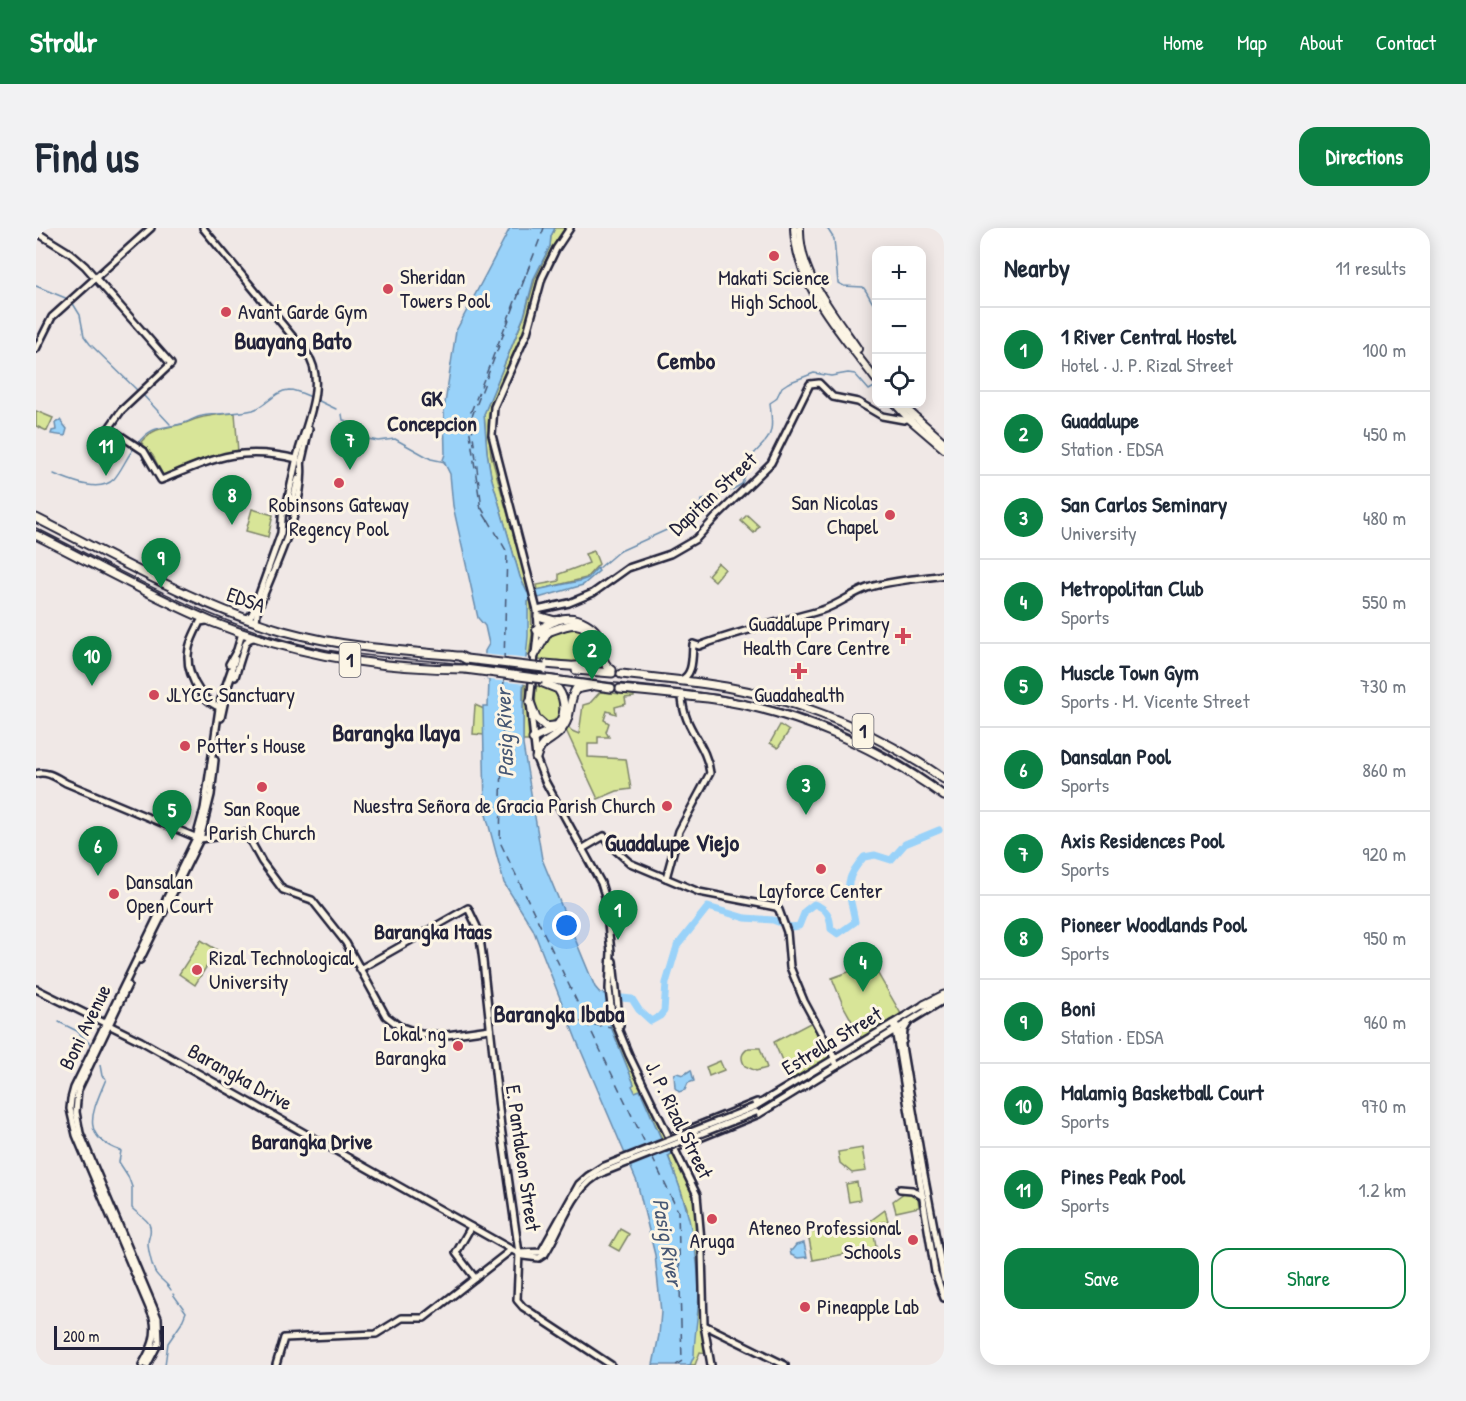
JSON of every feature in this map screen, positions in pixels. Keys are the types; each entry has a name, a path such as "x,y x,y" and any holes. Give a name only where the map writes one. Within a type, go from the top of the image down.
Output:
{"highway":[{"name":"EDSA","path":"36,518 204,601 284,631 348,645 545,665 563,669 612,672 604,663 602,642 591,627 574,619 555,621"},
{"name":"EDSA","path":"36,535 212,621 292,649 345,660 611,688"},
{"path":"538,613 555,621"},
{"path":"545,665 580,667 592,659 596,650 593,636 580,626 567,624 542,634 537,630 555,621"},
{"path":"534,656 548,632"},
{"name":"1","path":"621,674 724,686 828,716 893,747 944,779"},
{"path":"533,740 553,729 561,721 564,708 561,693 555,686 542,682"},
{"path":"536,758 543,742 558,734 566,724 572,696 576,689 591,686"},
{"name":"1","path":"620,689 716,699 755,708 830,732 902,768 944,796"},
{"path":"530,702 536,718 544,725 552,727 561,721"},
{"path":"533,740 543,742"},
{"path":"924,1005 940,1000 944,994"}],"main road":[{"path":"36,349 52,317 151,228"},
{"path":"203,228 311,359 315,385 309,424 287,512"},
{"name":"J. P. Rizal Street","path":"570,228 556,249 542,278 527,333 494,411 492,426 495,455 538,613 530,702 536,758 545,782 604,889 614,1012 621,1034 694,1188 698,1202 704,1325 711,1365"},
{"path":"794,228 797,253 805,278 872,374"},
{"path":"800,228 802,254 814,284 872,367"},
{"path":"36,232 70,253 171,364 121,411 109,428 144,451 161,480 224,456 266,452 298,461"},
{"name":"Dapitan Street","path":"538,613 592,594 628,568 670,554 696,539 771,463 810,384 819,383 833,397 858,402 882,416 911,418"},
{"path":"900,408 944,449"},
{"path":"904,408 911,418 944,442"},
{"path":"256,622 260,600 298,498 302,472 298,461"},
{"path":"284,534 282,513 291,471 298,461"},
{"path":"677,681 684,680 689,675 693,644 699,646 713,639 831,607 855,593 875,586 944,575"},
{"path":"247,619 252,615 260,600"},
{"path":"212,621 200,622 189,648 188,657 198,690 210,703 221,704"},
{"name":"Boni Avenue","path":"221,704 228,696 240,651 242,633"},
{"name":"Boni Avenue","path":"221,704 219,693 231,657 240,651 248,640 255,637"},
{"name":"Boni Avenue","path":"142,1365 153,1344 155,1334 153,1317 76,1135 70,1109 71,1099 74,1088 198,838 211,795 223,687 236,659"},
{"path":"666,878 679,831 710,773 705,753 683,713 682,696"},
{"path":"36,774 40,772 47,774 198,838 246,833 262,862 283,890 312,900 346,943 386,1016 399,1026 421,1034 439,1036 490,1029"},
{"path":"582,849 604,836 611,846 630,863 699,892 776,907 788,932 790,967 804,1001 839,1065"},
{"name":"E. Pantaleon Street","path":"360,969 468,908 481,943 519,1252 516,1295 519,1303 611,1365"},
{"name":"Barangka Drive","path":"36,989 141,1041 523,1256 536,1258 545,1254 581,1189 603,1169"},
{"name":"Estrella Street","path":"670,1137 696,1127 771,1106 884,1038 895,1026 944,994"},
{"name":"Estrella Street","path":"675,1148 703,1137 756,1109 834,1057 895,1026 910,1021 940,1000"},
{"path":"901,1052 904,1030 910,1021"},
{"name":"Boni Avenue","path":"107,1024 78,1090 75,1103 77,1122 158,1318 159,1342 147,1365"},
{"path":"895,1026 922,1180 944,1280"},
{"path":"884,1038 894,1040 901,1052"},
{"name":"Estrella Street","path":"603,1169 756,1109"},
{"path":"696,1127 698,1135 703,1137"},
{"path":"922,1180 922,1196 935,1272 944,1298"},
{"path":"900,1189 912,1190 922,1196"},
{"path":"471,1227 456,1253 475,1278"},
{"path":"276,1365 284,1338 376,1334 402,1318 424,1318 512,1250"},
{"path":"704,1325 784,1365"}],"green space":[{"path":"555,228 565,228 552,247 538,277 527,323 497,389 489,413 488,426 491,455 530,593 526,591 520,577 491,476 484,414 524,317 535,279 550,246"},
{"path":"36,411 53,418 47,431 36,426"},
{"path":"235,413 238,452 208,457 163,475 153,456 141,442 160,429 185,424 194,419"},
{"path":"252,509 273,515 268,537 246,531"},
{"path":"747,515 759,526 754,533 741,521"},
{"path":"594,551 599,564 586,578 538,590 537,585 559,581 559,574 589,563 585,554"},
{"path":"718,563 725,569 715,581 708,575"},
{"path":"530,599 532,635 529,656 526,656 528,601"},
{"path":"579,627 592,640 591,657 581,662 538,660 546,638 563,629"},
{"path":"524,684 526,685 529,741 523,741"},
{"path":"536,686 546,687 556,692 561,702 556,718 547,724 537,713"},
{"path":"600,692 634,695 634,697 625,698 626,704 615,707 616,714 607,711 604,720 609,723 606,732 609,737 598,737 598,744 588,744 588,757 626,759 631,789 617,791 598,799 565,728 568,727 579,734 583,705 590,703"},
{"path":"475,705 484,709 484,735 473,734"},
{"path":"780,725 789,731 778,748 770,743"},
{"path":"201,940 217,950 195,985 179,974"},
{"path":"870,964 874,967 901,1014 862,1039 843,1005 832,978"},
{"path":"608,1005 610,1015 694,1197 700,1263 700,1324 706,1353 700,1352 695,1365 690,1365 694,1351 687,1208 668,1155 672,1153 668,1152 640,1091 635,1092 631,1085 634,1084 605,1012"},
{"path":"812,1022 832,1057 791,1081 774,1042"},
{"path":"749,1048 760,1048 767,1068 756,1071 745,1066 742,1056"},
{"path":"720,1061 724,1070 709,1076 706,1067"},
{"path":"862,1148 866,1171 852,1173 840,1163 838,1152"},
{"path":"857,1182 860,1200 849,1202 846,1184"},
{"path":"912,1187 917,1190 919,1207 896,1212 893,1201"},
{"path":"885,1210 888,1221 877,1223 879,1233 874,1235 877,1252 866,1255 861,1251 813,1260 808,1233 866,1224"},
{"path":"620,1229 629,1234 619,1251 610,1246"}],"water":[{"name":"Pasig River","path":"510,228 555,228 550,246 534,278 524,316 484,414 491,476 520,577 527,592 580,581 588,578 597,568 599,571 583,585 528,601 528,636 523,690 523,745 542,859 595,987 600,993 606,994 608,1005 605,1012 634,1084 632,1086 635,1092 640,1090 667,1152 673,1153 668,1156 690,1222 698,1274 699,1299 694,1356 690,1365 653,1365 661,1312 655,1255 637,1182 576,1039 533,929 504,883 485,811 483,706 488,706 489,680 484,679 485,651 489,644 485,626 478,618 453,506 450,474 443,460 445,454 444,410 456,331"},
{"path":"60,420 67,429 65,436 51,434 56,430 55,423"},
{"path":"691,1070 694,1081 688,1083 685,1090 679,1092 675,1088 674,1074 683,1075"},
{"path":"804,1243 807,1257 798,1258 791,1255 790,1250"}],"pier":[{"path":"482,654 529,659 527,684 481,679"}],"waterway":[{"path":"827,228 834,239 838,283 844,286 863,287 872,302"},
{"path":"36,286 68,299"},
{"path":"72,302 80,315 84,336 138,391"},
{"path":"765,442 771,428 770,403 788,383 814,373 831,376 848,373 855,374 869,390 872,388"},
{"path":"137,444 152,431 181,424 197,417 253,410 284,391 294,391 311,397"},
{"path":"143,395 170,424"},
{"path":"315,399 336,409"},
{"path":"342,414 343,420 347,421 358,437 378,441 395,439 431,459 445,462"},
{"path":"728,492 742,484 751,457 764,443"},
{"path":"54,474 93,486 108,483 114,479 135,447"},
{"path":"598,569 618,552 693,518 702,500 719,497 727,492"},
{"path":"612,997 632,999 639,1010 651,1021 660,1016 664,1011 666,983 677,946 708,907 745,918 773,920 791,927 799,926 805,911 814,904 825,911 829,917 831,929 838,934 855,922 849,894 849,881 864,857 875,855 891,860 905,844 939,830"},
{"path":"59,1022 77,1031 91,1045"},
{"path":"100,1065 102,1076 106,1079 94,1112 92,1121 94,1130 107,1145 121,1151 119,1162 132,1187 132,1208 149,1224 150,1258 156,1274 171,1290"},
{"path":"165,1365 168,1343 186,1312 173,1294"}],"ferry route":[{"path":"504,662 507,552 482,509 471,419 544,228"},
{"path":"488,521 481,510 468,419 530,264"},
{"path":"504,676 500,842 647,1147"},
{"path":"566,1019 611,1028"},
{"path":"652,1157 678,1211 682,1361 676,1365"}],"tunnel":[{"path":"281,546 290,512"}],"tram line":[{"path":"36,528 176,599 248,629 285,640 353,654 464,664 687,691 758,703 807,717 856,737 901,761 944,790"}],"place":[{"name":"Makati Science High School","path":"774,256"},
{"name":"Sheridan Towers Pool","path":"388,289"},
{"name":"Avant Garde Gym","path":"226,312"},
{"name":"Axis Residences Pool","path":"350,470"},
{"name":"Pines Peak Pool","path":"106,476"},
{"name":"Robinsons Gateway Regency Pool","path":"339,483"},
{"name":"San Nicolas Chapel","path":"890,515"},
{"name":"Pioneer Woodlands Pool","path":"232,525"},
{"name":"Boni","path":"161,588"},
{"name":"Guadalupe Primary Health Care Centre","path":"903,636"},
{"name":"Guadahealth","path":"799,671"},
{"name":"Guadalupe","path":"592,680"},
{"name":"Malamig Basketball Court","path":"92,686"},
{"name":"JLYCC Sanctuary","path":"154,695"},
{"name":"Potter's House","path":"185,746"},
{"name":"San Roque Parish Church","path":"262,787"},
{"name":"Nuestra Señora de Gracia Parish Church","path":"667,806"},
{"name":"San Carlos Seminary","path":"806,815"},
{"name":"Muscle Town Gym","path":"172,840"},
{"name":"Layforce Center","path":"821,869"},
{"name":"Dansalan Pool","path":"98,876"},
{"name":"Dansalan Open Court","path":"114,894"},
{"name":"1 River Central Hostel","path":"618,940"},
{"name":"Rizal Technological University","path":"197,970"},
{"name":"Metropolitan Club","path":"863,992"},
{"name":"Lokal ng Barangka","path":"458,1046"},
{"name":"Aruga","path":"712,1219"},
{"name":"Ateneo Professional Schools","path":"913,1240"},
{"name":"Pineapple Lab","path":"805,1307"}],"district":[{"name":"Buayang Bato","path":"293,341"},
{"name":"Cembo","path":"686,361"},
{"name":"GK Concepcion","path":"432,410"},
{"name":"Barangka Ilaya","path":"396,733"},
{"name":"Guadalupe Viejo","path":"672,843"},
{"name":"Barangka Itaas","path":"433,931"},
{"name":"Barangka Ibaba","path":"559,1014"},
{"name":"Barangka Drive","path":"312,1141"}]}
